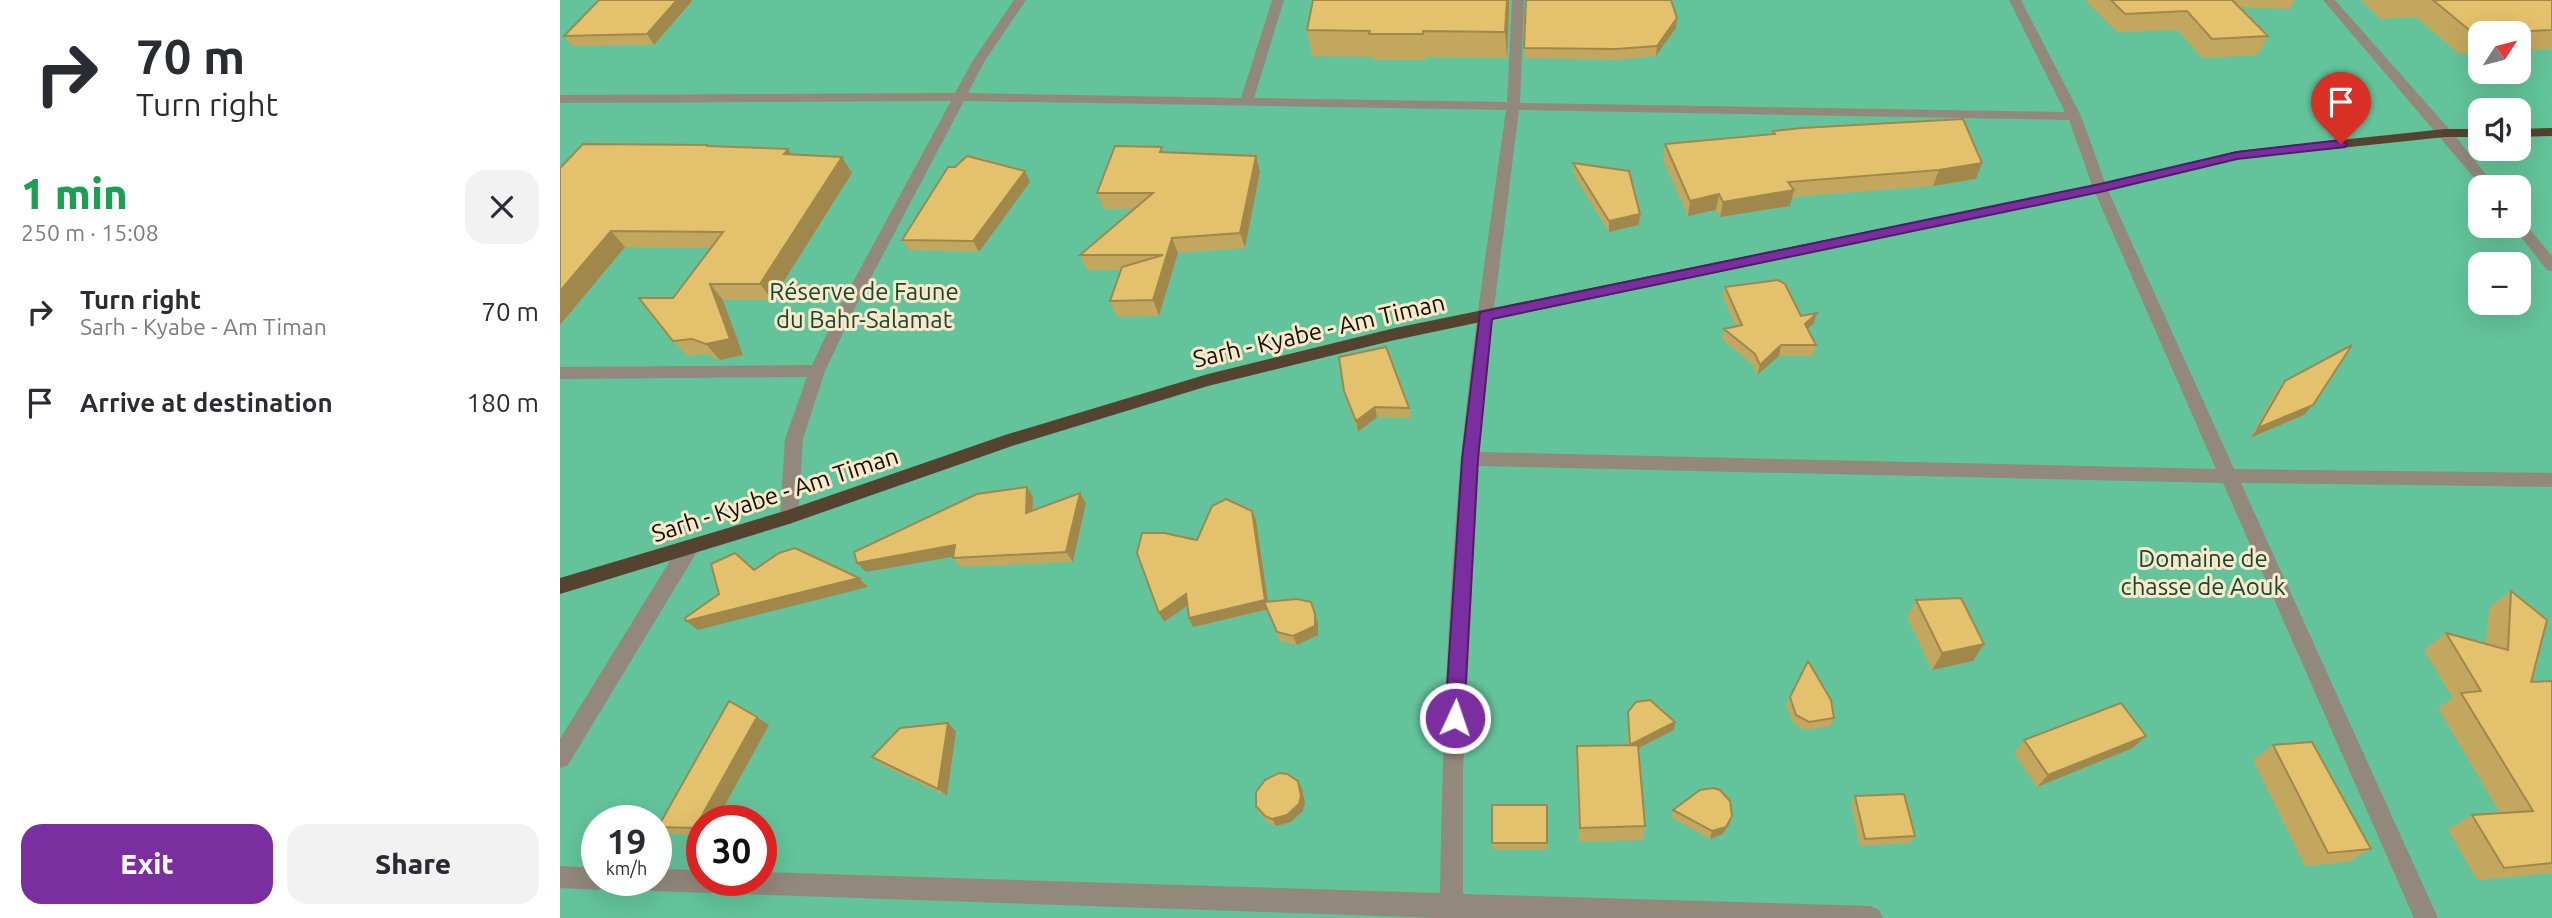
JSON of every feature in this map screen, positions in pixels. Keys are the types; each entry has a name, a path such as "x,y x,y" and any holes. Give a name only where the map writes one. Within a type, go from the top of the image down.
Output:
{"main road":[{"path":"2531,133 2552,132"},
{"name":"Sarh - Kyabe - Am Timan","path":"560,586 789,517 1011,440 1208,380 1395,334 2100,188 2237,155 2445,133 2468,133"}],"street":[{"path":"789,517 794,439 817,371 848,306 978,62 1020,0"},
{"path":"1246,102 1279,0"},
{"path":"1451,911 1451,782 1470,459 1485,316 1513,106 1518,0"},
{"path":"2015,0 2074,116 2100,188 2426,918"},
{"path":"2329,0 2479,175"},
{"path":"560,99 960,97 2074,116"},
{"path":"2529,238 2552,267"},
{"path":"560,373 817,371"},
{"path":"1470,459 2228,476 2552,480"},
{"path":"560,758 688,548"},
{"path":"560,877 581,878"},
{"path":"672,881 1451,911 1871,918"}],"green space":[{"path":"560,0 2552,0 2552,918 560,918"}],"building":[{"path":"599,0 677,0 647,34 564,36"},
{"path":"1313,0 1507,0 1505,32 1423,31 1423,34 1369,34 1370,31 1307,30"},
{"path":"1526,0 1671,0 1677,18 1657,46 1616,49 1524,48"},
{"path":"2111,0 2232,0 2268,36 2212,39 2187,11 2125,14"},
{"path":"2433,0 2552,0 2552,30 2531,31 2531,21 2468,21 2468,29"},
{"path":"1963,119 1982,163 1939,170 1788,182 1794,190 1723,202 1719,194 1690,201 1665,144 1775,134 1773,131 1802,128"},
{"path":"583,144 788,149 784,154 842,157 760,284 710,284 730,339 706,344 692,339 673,341 639,298 673,298 723,232 611,231 560,291 560,168"},
{"path":"1115,146 1162,147 1160,152 1256,156 1240,233 1172,238 1153,300 1110,301 1122,267 1163,255 1080,255 1153,193 1097,193"},
{"path":"967,156 1025,171 973,241 902,240 948,167 955,167"},
{"path":"1573,163 1629,171 1640,214 1609,221"},
{"path":"1778,280 1785,284 1801,316 1817,313 1805,324 1816,345 1781,345 1760,365 1755,354 1724,329 1742,325 1725,287"},
{"path":"2352,345 2313,405 2258,428 2285,381"},
{"path":"1386,347 1409,408 1375,407 1356,421 1344,391 1339,357"},
{"path":"1027,487 1026,513 1080,493 1066,552 953,558 955,545 857,563 854,552 977,494"},
{"path":"1226,499 1252,511 1265,600 1189,618 1186,594 1159,613 1137,553 1142,533 1164,533 1197,540 1212,506"},
{"path":"795,548 859,578 686,621 685,618 719,594 711,564 735,553 754,570 779,553"},
{"path":"2511,591 2547,620 2531,682 2552,681 2552,863 2504,868 2472,815 2533,811 2461,693 2481,691 2446,633 2508,650"},
{"path":"1961,598 1984,644 1942,653 1916,600"},
{"path":"1297,599 1311,602 1315,626 1293,636 1277,632 1264,602"},
{"path":"1808,661 1831,700 1834,718 1809,722 1796,715 1790,697"},
{"path":"1650,700 1675,722 1630,745 1628,712 1636,702"},
{"path":"729,701 757,717 708,805 686,805 686,828 672,827 670,805"},
{"path":"2121,703 2146,736 2048,775 2024,740"},
{"path":"948,723 938,789 872,757 900,728"},
{"path":"2312,742 2371,849 2328,853 2273,745"},
{"path":"1638,745 1645,826 1580,828 1577,746"},
{"path":"1279,773 1287,774 1298,781 1301,796 1299,804 1287,815 1272,819 1256,806 1256,792 1265,780"},
{"path":"1700,790 1720,790 1730,801 1732,816 1726,827 1712,831 1673,810"},
{"path":"1904,794 1915,836 1865,839 1855,796"},
{"path":"1492,805 1547,805 1547,843 1492,843"}],"route":[{"path":"1455,718 1470,459 1485,316 2100,188 2165,170 2237,155 2341,144"}],"park label":[{"name":"Réserve de Faune du Bahr-Salamat","path":"864,306"},
{"name":"Domaine de chasse de Aouk","path":"2203,573"}]}
